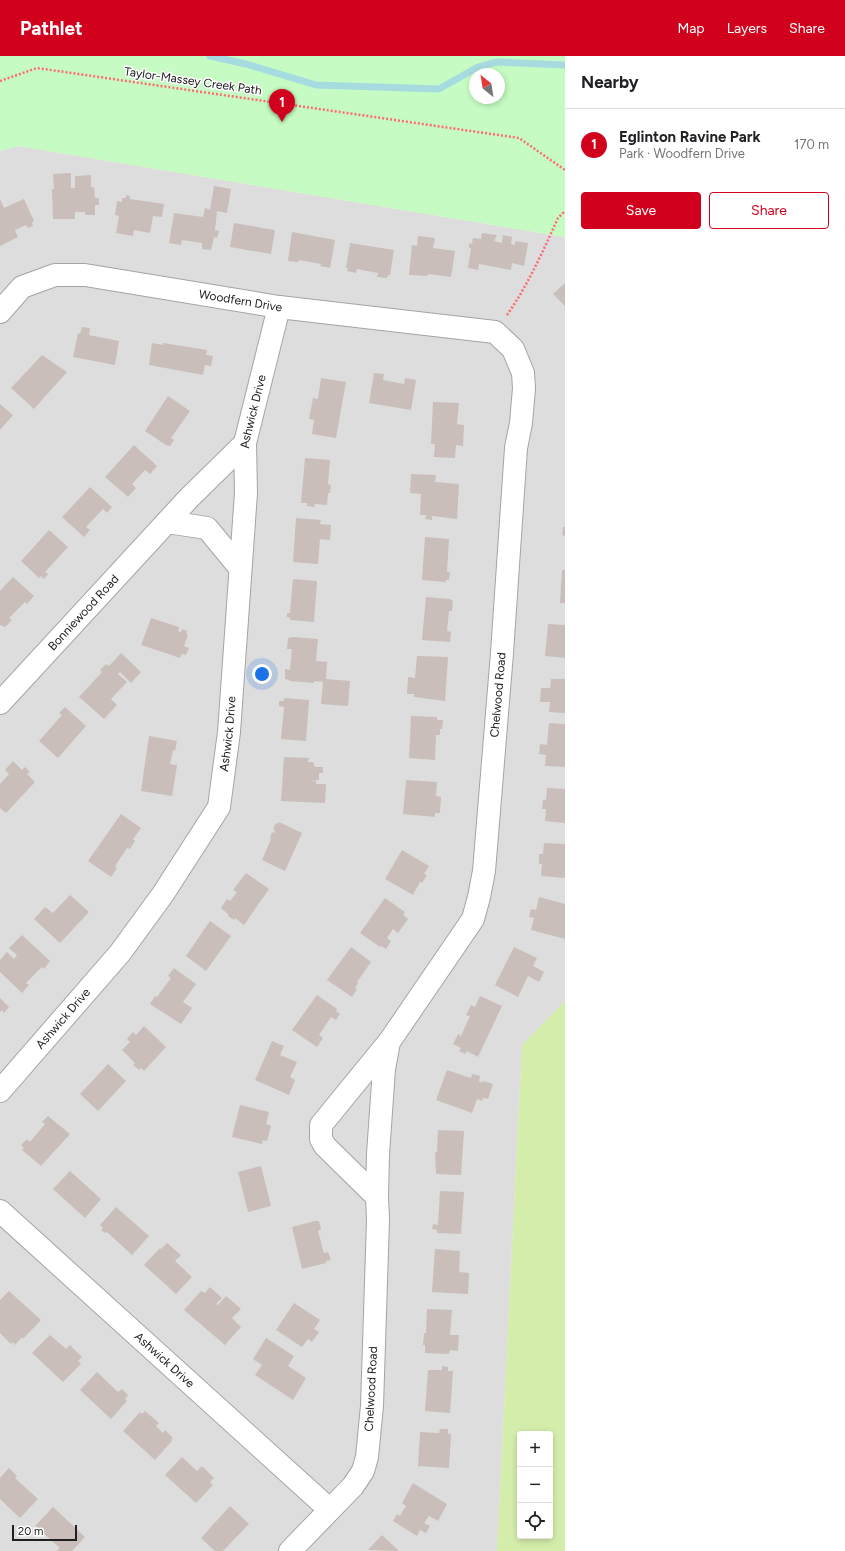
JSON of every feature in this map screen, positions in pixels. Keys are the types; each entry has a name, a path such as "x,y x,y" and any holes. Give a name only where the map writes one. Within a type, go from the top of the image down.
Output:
{"street":[{"name":"Woodfern Drive","path":"0,312 22,287 55,275 85,275 279,307 495,332"},
{"name":"Ashwick Drive","path":"0,1091 120,953 163,894 219,807 229,732 246,492 245,443 279,307"},
{"name":"Chelwood Road","path":"377,1197 325,1146 320,1139 321,1125 389,1042 473,919 479,897 484,871 502,653 516,448 521,423 524,388 523,374 513,349 495,332"},
{"name":"Bonniewood Road","path":"0,703 189,498 245,443"},
{"path":"167,522 207,528 240,568"},
{"name":"Chelwood Road","path":"290,1551 353,1486 363,1471 367,1457 372,1406 378,1220 378,1154 384,1069 389,1042"},
{"name":"Ashwick Drive","path":"0,1211 329,1510"}],"path":[{"name":"Taylor-Massey Creek Path","path":"0,81 37,68 518,138 565,170"},
{"path":"495,332 518,299 534,270 558,218 565,211"}],"shaded area":[{"path":"18,146 565,237 565,1001 522,1045 497,1551 0,1551 0,151"}],"green space":[{"path":"0,56 565,56 565,237 18,146 0,151"},
{"path":"565,1001 565,1551 497,1551 522,1045"}],"building":[{"path":"71,173 71,188 75,188 75,176 91,175 91,187 94,187 95,198 99,198 99,205 95,205 95,215 85,215 85,212 75,212 75,219 53,219 53,174"},
{"path":"214,186 231,189 227,213 217,211 215,230 219,231 217,238 214,237 211,250 202,249 202,243 182,240 181,245 169,243 174,213 203,217 205,208 210,210"},
{"path":"126,195 130,196 130,199 164,204 162,217 153,216 150,233 134,230 133,236 116,233 119,216 115,215 117,201 122,202 122,198 126,198"},
{"path":"0,199 4,208 24,199 34,221 32,223 33,226 28,228 26,225 15,230 18,237 0,246"},
{"path":"234,223 275,230 271,254 230,247"},
{"path":"292,232 335,240 330,268 320,266 321,264 299,260 299,262 288,261"},
{"path":"482,233 497,235 494,241 502,243 503,235 512,237 511,244 515,245 515,241 528,243 524,266 512,263 511,270 479,264 478,270 468,268 471,248 469,248 469,243 472,244 473,238 481,239"},
{"path":"418,236 435,238 433,248 455,251 451,277 428,274 427,276 409,275 412,245 417,246"},
{"path":"350,243 394,250 390,275 388,275 387,278 377,277 378,273 357,269 356,273 347,271 348,268 346,268"},
{"path":"565,283 565,306 553,294"},
{"path":"82,327 90,328 89,335 119,341 115,365 73,357 78,333 80,334"},
{"path":"152,343 163,345 163,343 207,350 206,355 213,356 211,366 205,365 203,375 149,365"},
{"path":"42,355 67,372 34,409 11,388"},
{"path":"374,373 384,374 383,380 404,384 405,378 416,380 411,410 369,403"},
{"path":"321,378 346,382 336,438 312,434 314,420 309,419 313,398 318,399"},
{"path":"168,396 190,411 171,438 174,440 170,446 166,445 145,431"},
{"path":"433,402 459,403 457,424 464,425 463,446 456,445 455,458 434,457 435,444 431,444"},
{"path":"0,404 13,415 0,430"},
{"path":"134,445 157,466 150,474 145,470 132,484 136,488 128,497 105,477"},
{"path":"305,458 330,460 328,484 331,485 330,493 328,493 327,505 315,504 314,507 307,506 307,503 301,503"},
{"path":"411,474 436,475 435,482 459,484 457,519 432,516 432,520 425,519 426,515 420,515 421,494 410,493"},
{"path":"90,487 112,507 107,513 103,509 86,527 90,530 84,537 62,517"},
{"path":"296,518 321,520 320,524 331,525 330,540 320,539 318,564 293,562"},
{"path":"563,527 565,527 565,536 562,535"},
{"path":"49,530 68,547 45,572 48,574 44,579 41,576 39,578 21,561"},
{"path":"425,537 449,539 447,572 450,572 449,580 446,580 446,582 422,580"},
{"path":"562,570 565,570 565,603 560,603"},
{"path":"13,577 34,596 27,604 25,602 9,618 12,620 5,627 0,625 0,591"},
{"path":"293,579 317,581 314,622 290,620 290,618 287,617 287,613 290,613"},
{"path":"426,597 450,599 453,601 452,611 449,611 447,631 451,632 450,642 422,640"},
{"path":"151,618 179,627 178,631 181,632 182,629 187,631 186,634 188,635 184,646 189,648 186,655 182,654 180,658 141,645"},
{"path":"548,624 565,625 565,658 545,656"},
{"path":"288,638 318,639 316,661 327,662 326,679 350,681 348,706 321,704 323,682 314,681 314,683 289,681 290,680 285,679 285,669 290,670 292,649 287,649"},
{"path":"121,653 141,672 131,683 120,672 118,674 127,682 111,699 117,705 104,719 79,697 102,672 100,670 106,664 109,666"},
{"path":"417,656 448,657 445,701 414,697 414,694 407,694 408,677 415,678"},
{"path":"551,679 565,679 565,713 549,712 550,702 540,702 541,688 550,688"},
{"path":"284,698 309,700 306,741 281,739 284,707 279,706 279,701 284,701"},
{"path":"65,707 86,726 58,758 39,741 62,715 59,713"},
{"path":"411,716 437,717 437,720 443,720 440,735 436,735 435,760 409,758"},
{"path":"549,723 565,724 565,767 545,766 546,755 539,754 540,744 547,745"},
{"path":"149,736 177,741 175,751 173,750 170,764 177,765 172,796 141,791"},
{"path":"284,757 309,758 308,762 313,762 315,767 323,767 323,773 319,773 319,780 310,781 316,781 316,784 326,784 325,803 281,801"},
{"path":"13,761 22,770 25,767 30,772 27,774 35,782 6,813 0,808 0,784 9,774 5,770"},
{"path":"406,780 437,782 436,796 441,797 440,813 435,813 435,817 403,814"},
{"path":"547,788 565,789 565,823 545,821 546,809 542,809 543,800 546,800"},
{"path":"121,814 141,828 133,839 135,841 130,849 127,848 115,866 117,868 111,877 88,861"},
{"path":"279,822 302,833 285,871 262,860 271,839 272,832 274,833 275,830 273,829 276,823 278,824"},
{"path":"544,843 565,844 565,878 541,876 542,864 539,864 539,854 543,854"},
{"path":"402,850 429,866 424,874 427,875 422,883 420,882 413,895 385,879"},
{"path":"246,873 269,889 244,925 235,918 234,920 228,916 229,915 221,908 227,899 230,901 237,892 233,890"},
{"path":"70,895 89,912 60,943 34,919 45,907 53,913"},
{"path":"539,897 565,904 565,939 531,930 534,918 529,917 531,909 536,910"},
{"path":"385,898 405,912 403,915 408,919 398,933 393,929 387,938 391,941 386,949 381,946 380,947 360,933"},
{"path":"210,921 231,936 206,971 186,956"},
{"path":"22,935 50,961 44,969 42,967 26,983 29,985 22,993 0,972 0,960 7,952 14,959 17,955 9,948"},
{"path":"351,947 371,962 357,982 358,983 355,988 357,989 352,997 327,980"},
{"path":"514,947 537,958 533,966 544,972 539,982 528,976 518,997 495,985"},
{"path":"174,968 196,984 183,1002 192,1008 181,1024 150,1004 171,978 168,976"},
{"path":"317,995 337,1009 336,1011 340,1014 336,1020 331,1017 319,1035 323,1038 317,1047 292,1030"},
{"path":"480,996 502,1006 478,1057 467,1051 465,1054 459,1051 461,1048 453,1044 458,1034 461,1036 470,1016 466,1015 471,1005 475,1007"},
{"path":"0,998 9,1007 4,1013 2,1010 0,1012"},
{"path":"144,1026 166,1047 144,1071 141,1068 139,1070 133,1065 135,1063 122,1050 130,1042 127,1039 133,1032 136,1035"},
{"path":"272,1041 284,1046 280,1055 297,1062 290,1077 295,1080 289,1095 255,1080"},
{"path":"108,1064 126,1081 98,1111 80,1094"},
{"path":"447,1070 471,1078 472,1074 480,1076 479,1081 482,1083 483,1081 493,1084 488,1099 483,1098 482,1101 477,1099 472,1113 436,1100"},
{"path":"240,1105 269,1112 266,1124 271,1126 267,1141 263,1140 262,1144 232,1137"},
{"path":"48,1116 70,1134 41,1166 22,1150 24,1148 21,1145 27,1139 30,1142 45,1124 42,1122"},
{"path":"438,1130 464,1131 461,1175 436,1174 435,1152 437,1152"},
{"path":"261,1166 271,1206 248,1212 238,1172"},
{"path":"70,1171 101,1199 85,1218 53,1189"},
{"path":"440,1191 464,1192 461,1234 437,1233 437,1230 432,1229 433,1224 438,1225"},
{"path":"116,1207 149,1236 132,1255 107,1232 105,1233 101,1230 103,1228 100,1225"},
{"path":"319,1221 321,1229 318,1231 324,1253 328,1252 331,1260 326,1261 326,1263 302,1269 292,1227"},
{"path":"167,1243 181,1255 175,1261 192,1277 176,1294 144,1265 160,1248 161,1249"},
{"path":"435,1249 460,1251 459,1272 469,1273 468,1294 432,1292"},
{"path":"210,1287 222,1298 216,1304 218,1305 226,1296 241,1309 232,1318 241,1327 225,1345 184,1310 201,1291 205,1293"},
{"path":"9,1291 41,1320 23,1339 22,1337 15,1345 13,1342 11,1344 0,1333 0,1300"},
{"path":"294,1303 320,1320 314,1329 319,1332 312,1342 308,1339 302,1347 276,1330"},
{"path":"427,1309 452,1310 450,1335 459,1335 458,1351 450,1350 449,1354 425,1353 425,1345 423,1345 424,1333 426,1333"},
{"path":"50,1335 66,1349 70,1345 82,1357 78,1361 81,1364 63,1382 32,1353"},
{"path":"266,1338 294,1356 288,1366 306,1378 293,1400 255,1375 262,1365 253,1359"},
{"path":"442,1366 448,1367 448,1371 453,1371 450,1413 425,1411 428,1370 442,1370"},
{"path":"97,1372 118,1392 122,1389 128,1395 125,1399 127,1401 111,1419 80,1390"},
{"path":"145,1411 159,1423 156,1426 163,1433 165,1430 173,1438 155,1460 123,1431 140,1412 142,1414"},
{"path":"440,1429 448,1429 448,1434 451,1434 449,1468 418,1466 420,1432 439,1433"},
{"path":"182,1457 197,1471 202,1466 214,1478 210,1482 213,1485 196,1503 165,1475"},
{"path":"9,1468 17,1476 15,1478 38,1499 20,1518 0,1499 0,1478"},
{"path":"413,1483 447,1504 438,1521 429,1516 424,1523 430,1526 426,1533 420,1530 417,1536 393,1521 397,1514 400,1516 406,1506 402,1503"},
{"path":"230,1506 249,1524 223,1551 215,1551 201,1538"},
{"path":"53,1507 85,1537 72,1551 57,1551 60,1548 43,1533 40,1536 35,1531 38,1528 35,1526"},
{"path":"382,1535 386,1539 399,1551 368,1550"}],"waterway":[{"path":"210,56 246,64 316,85 439,89 478,67 496,62 565,65"}],"place":[{"name":"Eglinton Ravine Park","path":"282,122"}]}
